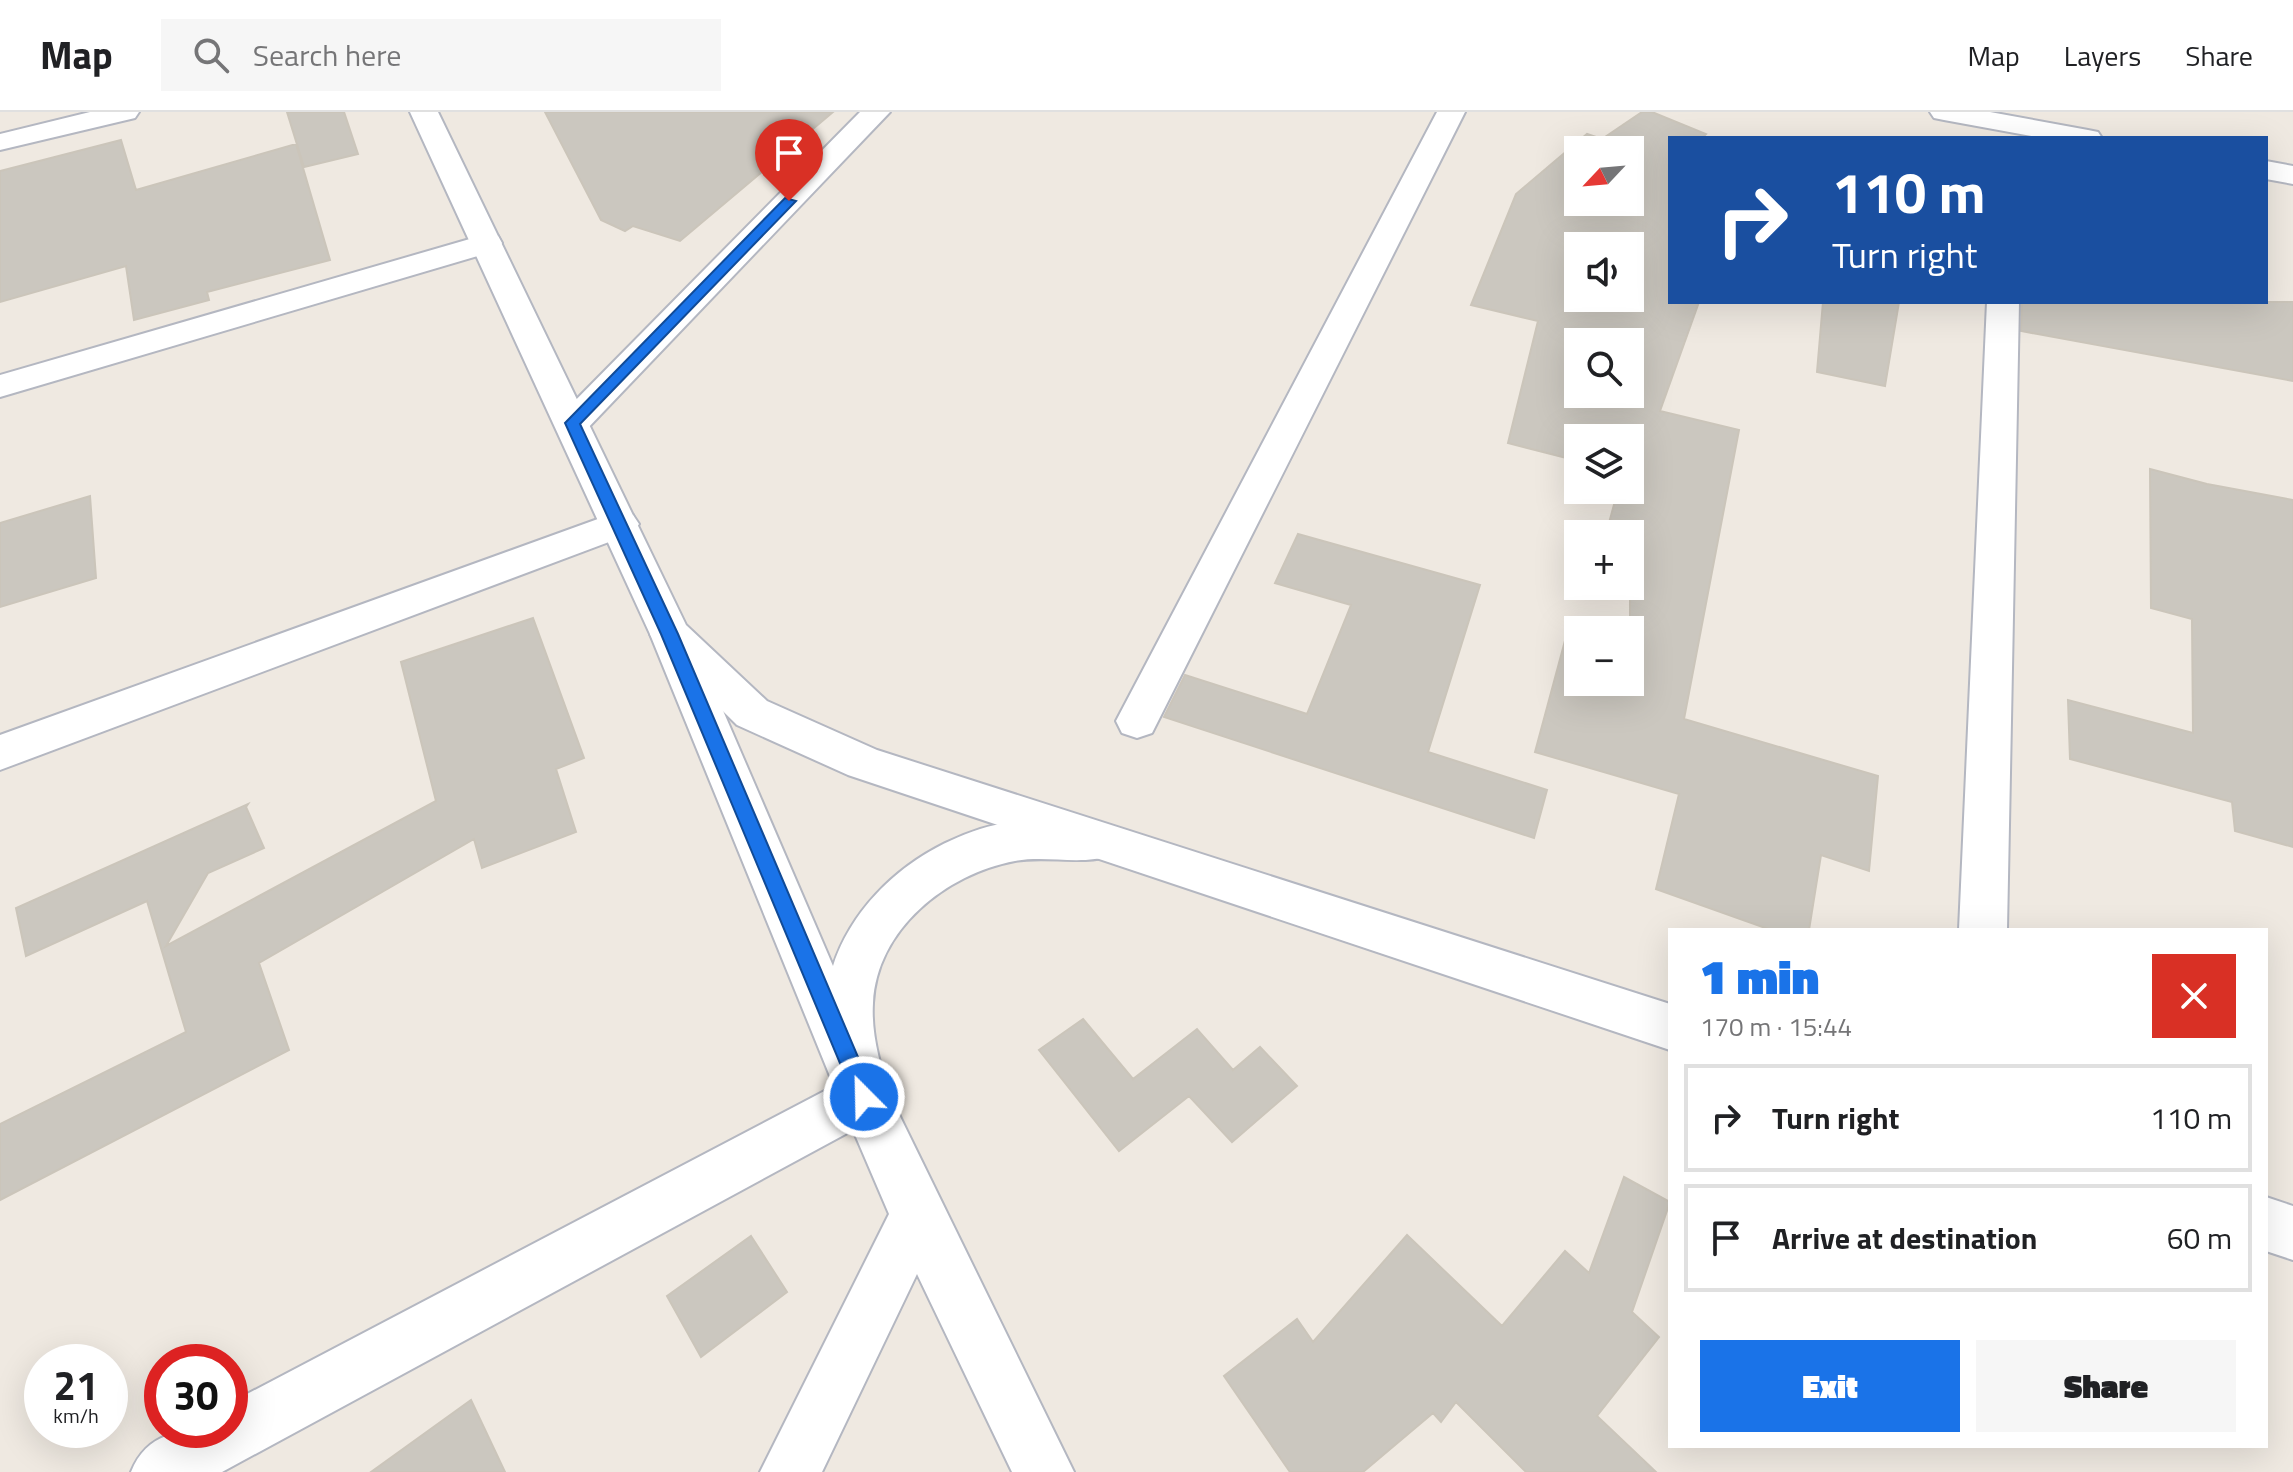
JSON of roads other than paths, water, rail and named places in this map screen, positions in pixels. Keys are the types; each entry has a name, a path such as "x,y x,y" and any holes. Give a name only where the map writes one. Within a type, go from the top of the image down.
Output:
{"street":[{"path":"0,142 125,112"},
{"path":"424,112 670,634 864,1097 917,1215 1044,1472"},
{"path":"573,423 876,112"},
{"path":"1137,721 1451,112"},
{"path":"1944,112 2008,131 2065,136"},
{"path":"2268,170 2293,175"},
{"path":"0,386 487,243"},
{"path":"1983,928 2003,304"},
{"path":"0,753 620,524"},
{"path":"670,634 752,713 863,763 1668,1026"},
{"path":"864,1097 850,1049 849,989 871,932 909,886 961,854 1020,838 1080,839 1130,849"},
{"path":"161,1472 864,1097"},
{"path":"790,1472 917,1215"},
{"path":"2268,1225 2293,1233"}]}
